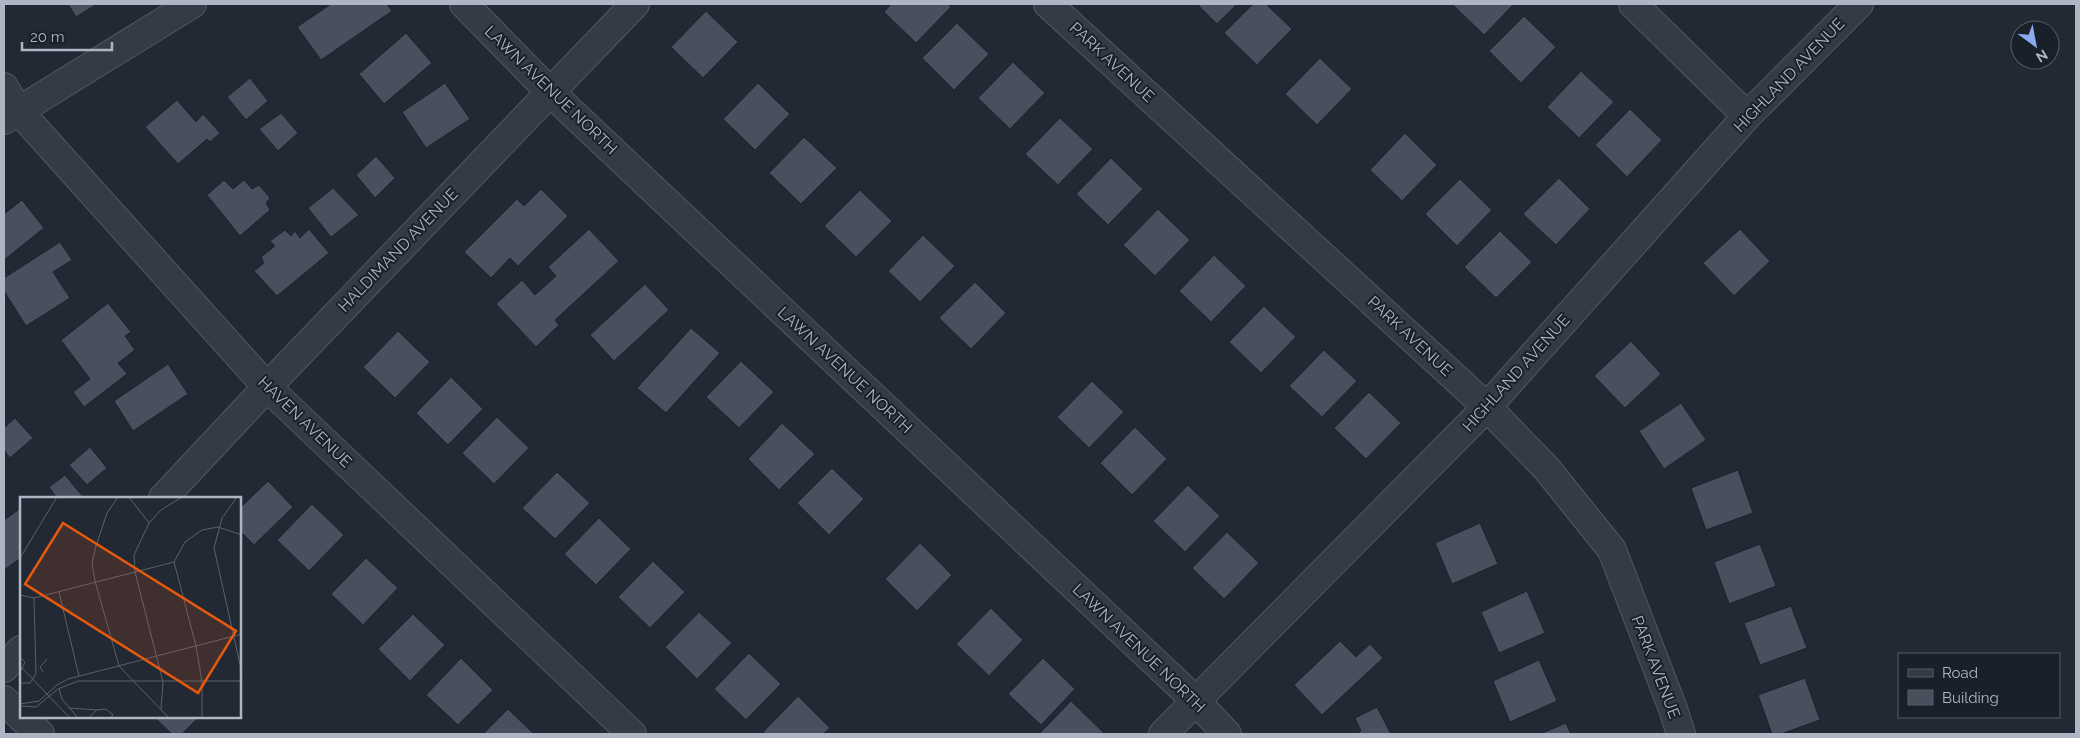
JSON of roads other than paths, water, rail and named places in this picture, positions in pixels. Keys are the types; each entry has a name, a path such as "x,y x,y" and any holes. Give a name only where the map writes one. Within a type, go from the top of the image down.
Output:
{"street":[{"path":"11,115 192,4"},
{"name":"LAWN AVENUE NORTH","path":"464,4 550,92 1195,700 1226,734"},
{"name":"HALDIMAND AVENUE","path":"164,497 635,4"},
{"name":"PARK AVENUE","path":"1048,4 1487,407 1547,469 1612,550 1681,734"},
{"path":"1632,4 1747,116"},
{"name":"HIGHLAND AVENUE","path":"1164,734 1195,700 1487,407 1747,116 1859,4"},
{"name":"HAVEN AVENUE","path":"4,87 11,115 267,387 632,734"},
{"path":"4,668 20,651"},
{"path":"4,700 20,716"},
{"path":"22,718 40,734"}]}
